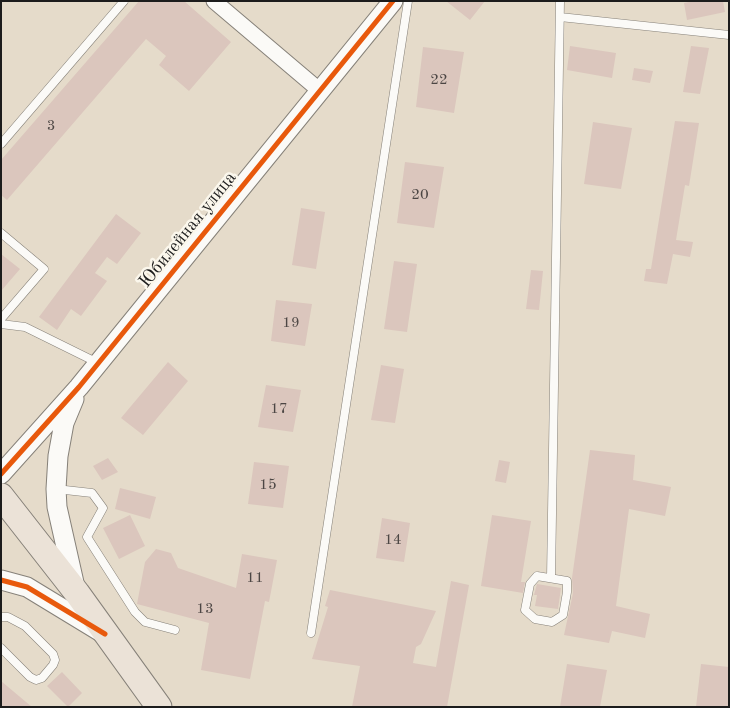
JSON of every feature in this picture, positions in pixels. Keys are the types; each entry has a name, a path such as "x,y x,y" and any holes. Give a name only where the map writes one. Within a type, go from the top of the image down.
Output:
{"highway":[{"path":"1,496 77,593 159,707"}],"street":[{"path":"214,1 319,90"},
{"name":"Юбилейная улица","path":"1,474 79,387 393,1"},
{"path":"77,593 57,507 56,489 58,456 64,423 79,387"},
{"path":"1,580 27,587 105,634"}],"lane":[{"path":"1,144 124,1"},
{"path":"311,633 408,1"},
{"path":"551,578 560,1"},
{"path":"560,17 729,35"},
{"path":"1,233 44,268 1,319"},
{"path":"1,324 24,327 98,363"},
{"path":"56,489 92,493 103,508 87,537 135,612 145,622 176,630"},
{"path":"537,576 551,578 567,580 563,615 552,622 535,619 525,610 530,584 537,576"},
{"path":"1,617 8,617 25,626 54,654 55,660 42,678 36,680 30,677 1,648"}],"building":[{"path":"139,1 184,1 231,42 189,91 159,65 166,56 146,39 7,200 1,195 1,160"},
{"path":"446,1 485,1 470,20"},
{"path":"723,1 725,12 687,20 684,3"},
{"path":"570,46 616,53 612,78 567,70"},
{"path":"691,46 709,48 700,94 683,92"},
{"path":"423,47 464,52 454,113 416,107"},
{"path":"634,68 653,71 650,83 632,80"},
{"path":"675,121 699,123 689,186 685,185 676,240 693,242 690,257 673,254 667,284 644,281 646,269 651,269"},
{"path":"593,122 632,128 621,189 584,184"},
{"path":"405,162 444,167 434,228 397,223"},
{"path":"301,208 325,212 316,269 292,265"},
{"path":"116,214 141,233 117,264 107,257 95,273 107,281 81,316 71,309 57,330 39,317"},
{"path":"1,254 20,269 1,291"},
{"path":"394,261 417,264 407,332 384,329"},
{"path":"531,270 543,271 539,310 526,309"},
{"path":"276,300 312,304 305,346 271,341"},
{"path":"168,362 188,381 143,435 121,418"},
{"path":"381,365 404,369 395,423 371,420"},
{"path":"266,385 301,390 293,432 258,427"},
{"path":"590,450 635,455 633,480 671,487 665,516 629,509 616,606 650,614 645,638 612,631 609,643 564,635 573,593 572,578"},
{"path":"108,458 118,472 102,480 93,466"},
{"path":"499,460 510,462 506,483 495,481"},
{"path":"254,462 289,466 283,508 248,504"},
{"path":"120,488 156,497 150,519 115,509"},
{"path":"130,515 145,546 119,559 103,528"},
{"path":"492,515 531,521 521,582 525,582 523,593 481,586"},
{"path":"382,518 410,523 404,562 376,558"},
{"path":"156,549 171,553 178,568 236,588 242,554 277,560 269,602 265,601 250,679 201,670 209,623 137,604 145,562"},
{"path":"451,581 469,585 447,707 352,707 360,666 312,659 328,607 325,606 330,590 436,611 421,644 416,647 413,663 436,667"},
{"path":"537,584 561,588 558,609 535,606 537,595 534,595"},
{"path":"567,664 607,670 600,707 560,707"},
{"path":"701,664 729,667 729,707 696,707"},
{"path":"62,672 82,693 68,707 47,686"},
{"path":"1,681 32,707 1,707"}],"cycle path":[{"path":"1,474 79,387 393,1"},
{"path":"1,580 27,587 105,634"}]}
